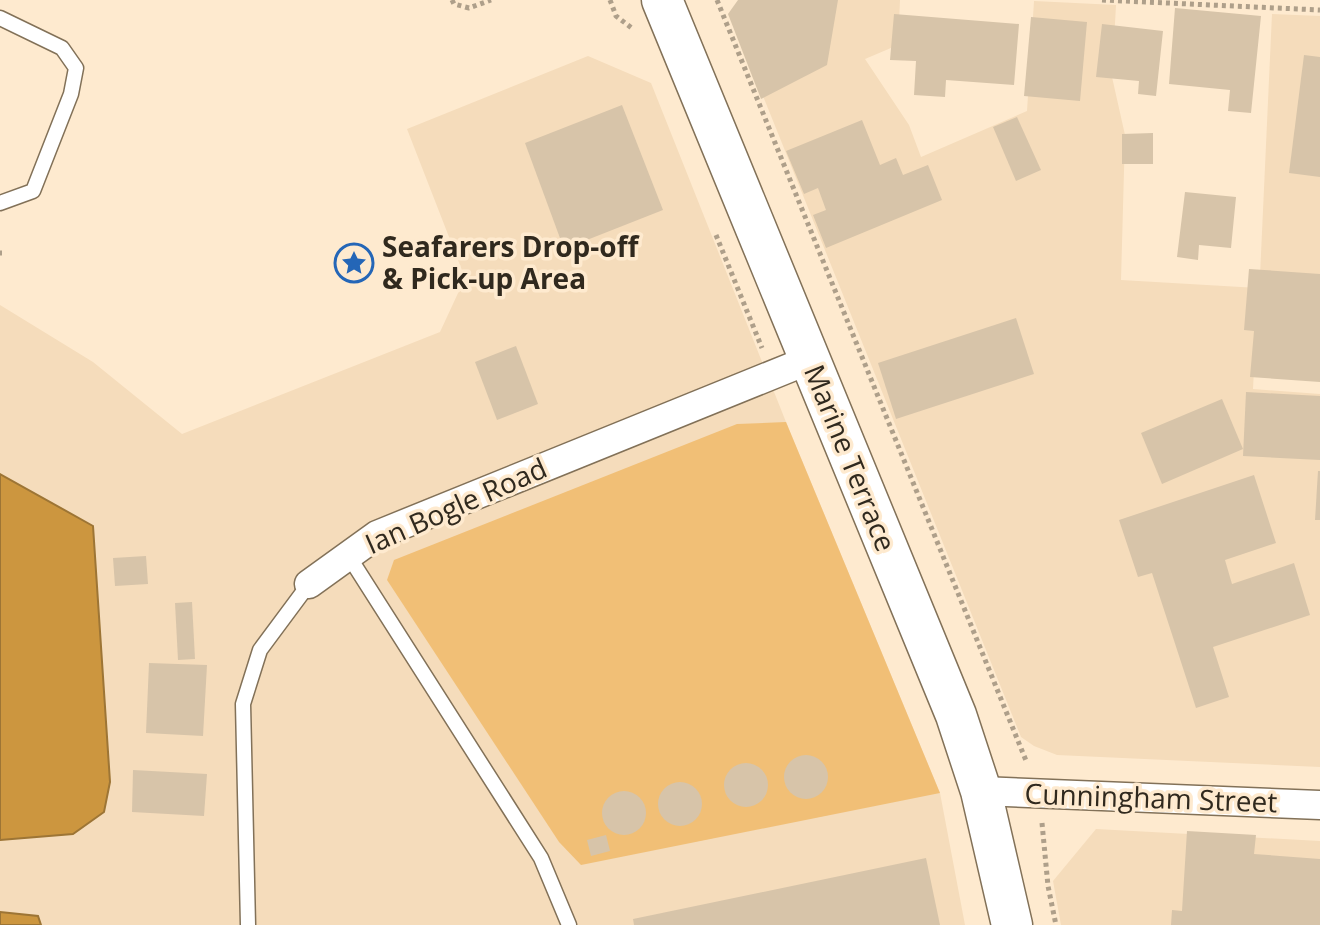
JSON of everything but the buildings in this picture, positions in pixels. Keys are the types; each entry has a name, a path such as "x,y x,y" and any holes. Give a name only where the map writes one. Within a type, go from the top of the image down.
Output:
{"main road":[{"name":"Marine Terrace","path":"662,0 956,715 981,791 1012,925"}],"street":[{"name":"Ian Bogle Road","path":"309,584 377,535 809,360"},
{"name":"Cunningham Street","path":"981,791 1320,805"}],"lane":[{"path":"0,18 62,48 76,68 71,94 33,191 0,203"},
{"path":"348,555 541,858 569,925"},
{"name":"Ian Bogle Road","path":"248,925 243,704 260,650 309,584"}],"path":[{"path":"452,0 454,4 469,8 491,0"},
{"path":"610,0 616,16 633,28 638,43"},
{"path":"717,0 1024,756"},
{"path":"1102,0 1320,10"},
{"path":"715,231 756,332"},
{"path":"1042,826 1048,886 1056,925"}],"shaded area":[{"path":"743,0 900,0 898,45 865,59 909,125 921,157 1027,111 1034,1 1116,5 1112,77 1125,135 1121,280 1258,288 1253,389 1320,394 1320,767 1057,755 1021,737 732,19"},
{"path":"1272,14 1320,16 1320,279 1260,276"},
{"path":"588,56 651,83 786,422 940,793 965,925 41,925 38,916 0,912 0,840 73,834 93,526 0,474 0,305 93,362 182,434 440,332 465,278 407,129"},
{"path":"786,422 940,793 581,865 559,842 387,580 394,560 737,424"},
{"path":"0,474 93,526 110,782 104,812 73,834 0,840"},
{"path":"1096,829 1320,841 1320,925 1061,925 1053,881"},
{"path":"0,912 38,916 41,925 0,925"}],"place":[{"name":"Seafarers Drop-off & Pick-up Area","path":"354,263"}]}
